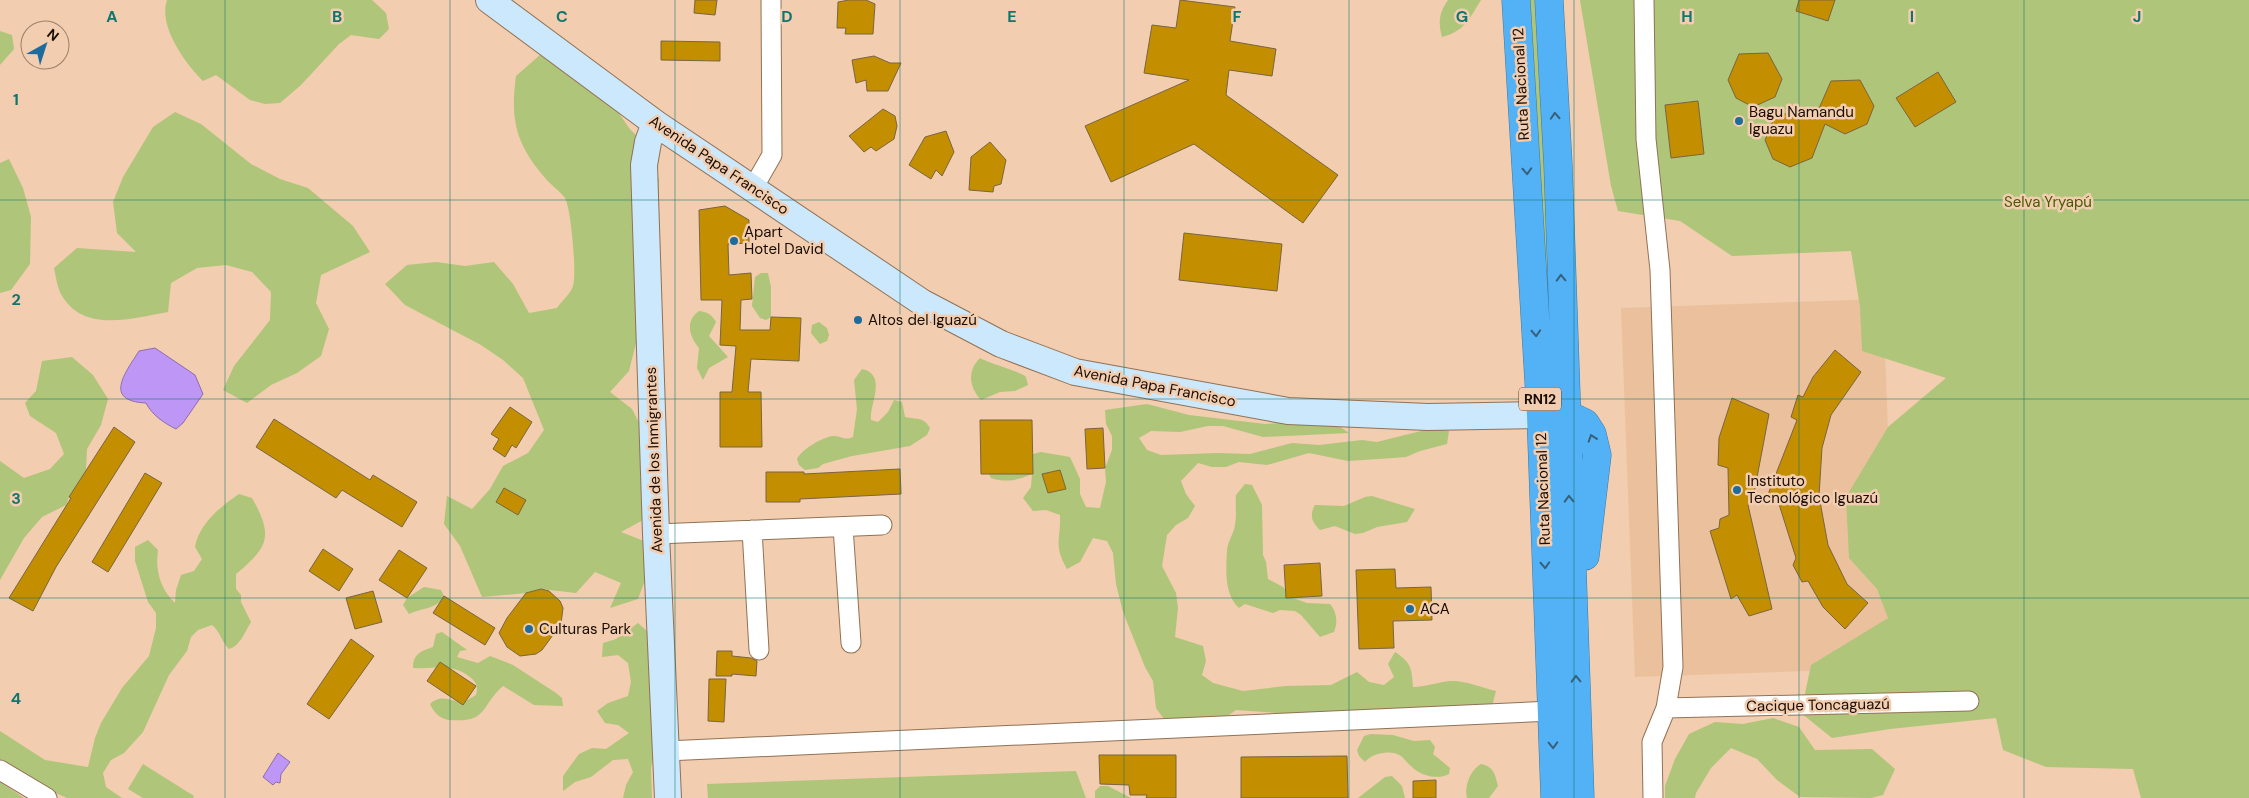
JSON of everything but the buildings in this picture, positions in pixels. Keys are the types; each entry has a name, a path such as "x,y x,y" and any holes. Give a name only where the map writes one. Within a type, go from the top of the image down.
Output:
{"highway":[{"name":"Ruta Nacional 12","path":"1516,0 1553,414"},
{"name":"Ruta Nacional 12","path":"1549,0 1558,164 1553,414 1552,711 1555,798"},
{"path":"1553,414 1585,423 1592,434 1597,455 1575,642 1580,798"}],"main road":[{"name":"Avenida Papa Francisco","path":"488,0 655,123 923,303 1001,344 1076,372 1288,410 1428,417 1553,414"},
{"name":"Avenida de los Inmigrantes","path":"655,123 648,142 644,165 656,534 668,798"}],"street":[{"path":"753,188 772,155 771,0"},
{"path":"1644,0 1646,139 1660,270 1674,666 1666,708 1652,742 1653,798"},
{"path":"656,534 882,525"},
{"path":"843,527 851,643"},
{"path":"752,530 759,650"},
{"name":"Cacique Toncaguazú","path":"1666,708 1970,701"},
{"path":"666,752 1552,711"},
{"path":"0,770 46,798"}],"shaded area":[{"path":"1883,299 1897,668 1635,677 1621,308"},
{"path":"155,348 195,375 203,394 183,423 176,429 159,418 146,403 133,401 125,397 121,391 121,384 128,368 139,351"},
{"path":"278,753 290,762 281,774 280,783 276,782 273,785 263,777"}],"green space":[{"path":"167,0 372,0 386,13 389,29 379,39 351,35 339,44 301,85 280,103 265,104 250,100 216,75 203,81 175,44 166,21 165,10"},
{"path":"1448,0 1481,0 1461,28 1442,37 1440,18"},
{"path":"1524,0 1537,0 1556,388 1548,388"},
{"name":"Selva Yryapú","path":"1580,0 2249,0 2249,798 2141,798 2133,769 2046,767 2003,750 1996,718 1890,729 1832,738 1801,713 1811,665 1888,618 1877,589 1849,558 1846,497 1888,427 1946,378 1862,351 1860,307 1851,251 1732,256 1680,221 1618,211 1611,186"},
{"path":"0,31 12,35 14,49 0,65"},
{"path":"540,55 566,68 612,103 629,128 651,151 659,180 658,209 640,327 629,371 610,392 632,409 645,434 645,519 621,532 649,543 648,572 638,599 610,608 621,583 595,572 576,593 541,589 526,593 482,597 460,546 444,524 447,496 472,509 490,489 503,466 528,453 544,430 523,378 503,360 481,345 405,305 385,284 407,265 436,262 465,266 494,262 513,284 529,313 557,308 570,291 574,279 574,256 567,204 563,195 546,179 528,155 522,143 515,119 514,92 516,76"},
{"path":"175,112 201,124 251,164 280,179 308,188 353,226 370,252 321,275 316,303 329,329 321,356 297,373 271,385 247,403 223,390 234,366 270,320 271,292 252,272 226,265 197,268 171,283 168,312 124,319 95,319 82,315 70,307 61,294 58,285 54,268 77,248 136,252 117,233 113,202 123,177 153,127"},
{"path":"9,159 23,188 31,217 30,264 11,290 0,293 0,163"},
{"path":"761,273 768,273 771,287 771,317 766,320 760,318 752,306 755,277"},
{"path":"699,311 707,313 716,322 709,336 728,357 709,368 703,380 697,368 699,348 693,339 690,329 692,319"},
{"path":"819,322 827,328 829,335 827,341 820,344 811,333 812,325"},
{"path":"72,357 93,375 108,399 101,425 87,449 86,470 66,505 42,517 24,538 0,580 0,461 24,478 50,469 64,454 56,433 30,416 25,403 36,391 42,361"},
{"path":"980,358 1023,375 1026,377 1028,385 1015,391 1000,392 981,400 974,390 971,379 973,368"},
{"path":"862,369 870,372 876,384 871,420 878,422 888,412 894,400 902,402 905,417 925,422 930,428 927,435 910,446 852,456 823,464 818,468 805,470 799,465 797,459 808,448 819,441 833,436 847,439 853,437 857,409 854,380"},
{"path":"1147,404 1189,415 1265,424 1308,421 1322,426 1336,424 1349,433 1263,437 1223,426 1208,426 1180,432 1151,431 1139,438 1147,450 1161,455 1250,454 1292,443 1319,445 1362,440 1377,442 1433,428 1449,431 1447,444 1406,457 1348,461 1309,453 1267,465 1239,462 1226,467 1212,467 1198,463 1181,481 1186,494 1195,506 1188,518 1176,525 1167,535 1162,566 1176,593 1178,608 1175,637 1203,646 1206,661 1202,675 1213,683 1243,691 1286,686 1331,685 1357,672 1369,682 1384,685 1394,677 1388,664 1395,652 1410,666 1413,687 1448,681 1469,683 1496,691 1492,706 1290,721 1278,713 1236,710 1225,718 1176,727 1164,719 1156,708 1153,681 1145,667 1123,612 1116,584 1113,553 1107,541 1093,538 1080,562 1067,569 1059,548 1060,515 1046,510 1033,511 1023,498 1031,487 1032,474 1012,480 997,480 991,478 985,466 1041,452 1070,457 1080,479 1080,494 1086,507 1100,508 1106,482 1105,468 1112,450 1112,436 1106,424 1105,410"},
{"path":"1245,484 1252,485 1262,505 1263,555 1266,562 1268,579 1283,587 1293,598 1307,603 1330,604 1336,617 1334,632 1320,637 1301,615 1295,611 1280,610 1273,613 1245,604 1239,608 1234,602 1228,589 1227,548 1235,525 1236,495"},
{"path":"239,494 252,498 259,511 265,532 261,548 247,565 236,574 236,589 241,595 241,602 251,622 237,645 229,649 212,625 198,630 191,637 187,651 169,675 143,732 124,753 111,760 103,773 106,787 122,798 67,798 42,787 0,761 0,731 45,760 88,767 95,738 101,723 122,688 149,656 156,628 156,613 148,602 135,561 135,547 148,540 158,550 157,565 160,579 166,592 175,603 176,590 181,575 194,571 202,559 195,547 201,531 218,510"},
{"path":"1372,496 1415,509 1407,522 1377,527 1355,534 1335,526 1320,530 1313,521 1312,512 1315,505 1344,506"},
{"path":"424,587 441,590 444,596 433,606 409,614 403,605 407,598"},
{"path":"638,623 648,632 654,753 651,768 652,798 623,798 626,785 633,772 628,759 613,760 591,777 575,782 563,791 563,776 579,754 592,748 606,749 629,733 618,725 605,723 597,711 608,703 628,696 631,682 628,663 618,655 602,657 603,643 616,639"},
{"path":"442,632 467,650 460,651 457,657 478,663 490,656 513,665 556,693 562,698 563,706 534,705 503,686 483,711 472,719 447,720 441,717 430,704 438,699 464,702 476,695 477,689 476,683 463,672 449,668 413,668 416,656 433,647 436,634"},
{"path":"1773,718 1799,727 1815,750 1872,749 1895,769 1883,795 1871,798 1800,797 1777,780 1757,759 1731,748 1711,768 1695,798 1665,798 1665,786 1675,759 1689,734 1715,722 1743,724"},
{"path":"1371,734 1393,735 1414,741 1430,740 1435,747 1433,754 1450,768 1449,774 1440,777 1425,775 1416,770 1401,756 1387,752 1372,756 1365,762 1359,756 1357,750 1364,736"},
{"path":"143,764 194,796 193,798 143,798 128,789"},
{"path":"1481,764 1489,767 1493,772 1498,786 1489,798 1467,798 1466,789 1469,779 1474,770"},
{"path":"1076,771 1086,798 708,798 707,784"},
{"path":"1392,776 1402,786 1405,798 1358,798 1385,777"},
{"path":"0,782 24,798 0,798"},
{"path":"1100,786 1108,786 1131,798 1095,798 1095,791"}],"place":[{"name":"Bagu Namandu Iguazu","path":"1739,121"},
{"name":"Apart Hotel David","path":"734,241"},
{"name":"Altos del Iguazú","path":"858,320"},
{"name":"Instituto Tecnológico Iguazú","path":"1737,490"},
{"name":"ACA","path":"1410,609"},
{"name":"Culturas Park","path":"529,629"}]}
